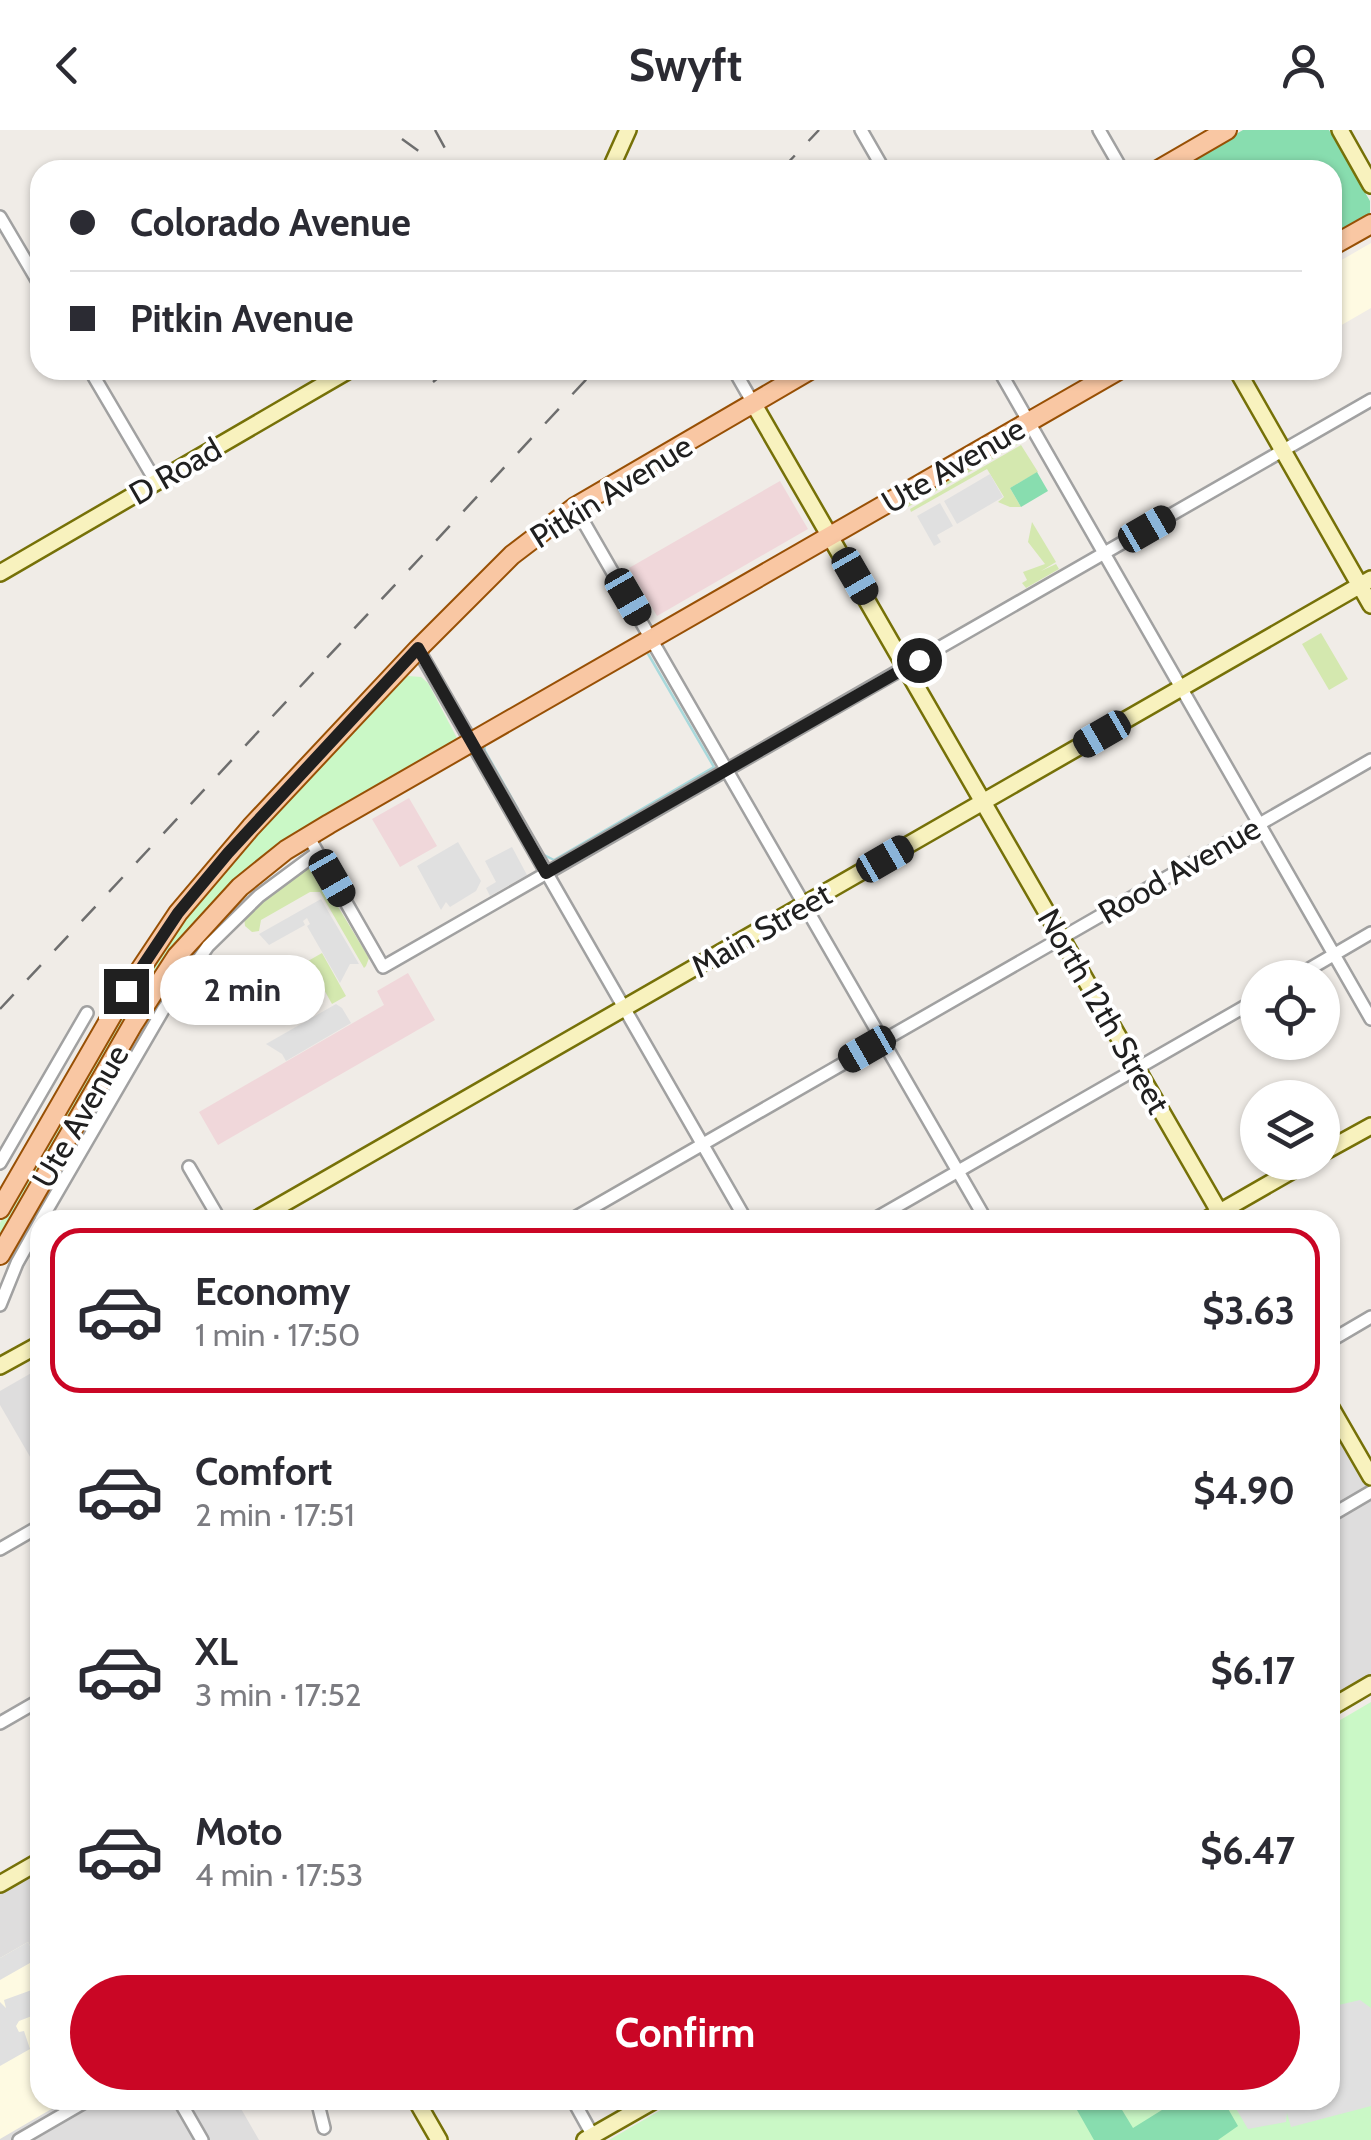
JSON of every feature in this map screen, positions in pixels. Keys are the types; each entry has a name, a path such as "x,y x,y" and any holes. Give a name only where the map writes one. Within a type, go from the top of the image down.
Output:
{"main road":[{"path":"1176,160 1228,130"},
{"path":"1342,240 1371,224"},
{"name":"Pitkin Avenue","path":"0,1209 126,991 178,913 251,827 418,648 512,554 574,507 792,380"},
{"name":"Ute Avenue","path":"0,1256 133,1024 177,956 240,888 471,742 1102,380"}],"street":[{"path":"614,160 628,130"},
{"path":"862,130 878,160"},
{"path":"1099,130 1116,160"},
{"path":"1340,130 1371,184"},
{"path":"0,217 30,268"},
{"path":"96,380 156,482"},
{"name":"D Road","path":"0,573 332,380"},
{"path":"739,380 752,403"},
{"path":"1005,380 1371,1019"},
{"path":"1243,380 1366,582 1371,605"},
{"path":"47,1210 163,1010 208,946 313,844 382,967 1371,400"},
{"name":"North 12th Street","path":"752,403 1138,1068 1213,1210"},
{"path":"574,507 980,1210"},
{"name":"Main Street","path":"272,1210 1366,582"},
{"path":"418,648 740,1210"},
{"name":"Rood Avenue","path":"587,1210 1371,760"},
{"path":"1325,960 1371,933"},
{"path":"890,1210 1240,1008"},
{"path":"0,1163 87,1013"},
{"path":"1340,1144 1371,1126"},
{"path":"190,1167 214,1210"},
{"path":"1228,1210 1277,1180"},
{"path":"0,1305 30,1240"},
{"path":"1340,1335 1371,1318"},
{"path":"0,1357 30,1345"},
{"path":"0,1366 30,1347"},
{"path":"1340,1423 1371,1477"},
{"path":"1340,1510 1371,1492"},
{"path":"0,1549 30,1532"},
{"path":"1340,1702 1371,1684"},
{"path":"0,1723 30,1706"},
{"path":"0,1884 30,1867"},
{"path":"19,2140 71,2110"},
{"path":"185,2110 202,2140"},
{"path":"320,2110 324,2128"},
{"path":"422,2110 439,2140"},
{"path":"577,2110 589,2138 638,2110"}],"shaded area":[{"path":"1371,243 1371,308 1342,325 1342,260"},
{"path":"990,474 1003,497 957,524 944,501"},
{"path":"780,481 808,529 657,616 629,568"},
{"path":"940,503 953,526 937,535 941,542 934,546 917,516"},
{"path":"409,798 437,846 400,867 372,819"},
{"path":"458,842 481,881 476,891 450,907 446,902 441,910 417,866"},
{"path":"512,847 527,875 490,896 486,888 496,882 485,861"},
{"path":"321,899 359,964 350,964 340,983 307,926 307,918 303,921 305,925 269,945 259,934"},
{"path":"408,973 435,1020 218,1145 199,1112 384,1005 377,991"},
{"path":"336,1004 351,1023 286,1061 266,1044"},
{"path":"30,1374 30,1457 0,1405 0,1391"},
{"path":"1340,1423 1371,1477 1371,1684 1340,1702"},
{"path":"30,1875 30,2110 242,2110 259,2140 0,2140 0,1893"},
{"path":"28,1942 30,1946 30,2110 50,2110 0,2139 0,1958"},
{"path":"28,1942 30,1946 30,1963 0,1980 0,1958"},
{"path":"30,1991 30,2017 16,2026 19,2032 24,2031 30,2049 0,2066 0,2002 6,2008 4,2000"},
{"path":"1360,2000 1371,2008 1371,2106 1291,2127 1287,2113 1286,2122 1248,2129 1237,2110 1340,2110 1340,2005"}],"green space":[{"path":"1243,130 1329,130 1370,201 1370,214 1342,231 1342,160 1191,160"},
{"path":"1018,437 1022,442 908,507 905,502"},
{"path":"1021,445 1038,472 1010,488 1021,507 998,502 1004,497 987,469 911,512 910,509"},
{"path":"1037,472 1048,491 1021,507 1010,488"},
{"path":"1032,522 1056,562 1041,571 1056,564 1059,569 1026,588 1022,583 1027,580 1023,572 1045,564 1028,542"},
{"path":"1321,633 1348,679 1329,690 1302,644"},
{"path":"421,677 428,683 458,740 243,875 201,915 145,988 0,1238 0,1223 155,957 220,873 399,680"},
{"path":"314,867 369,958 364,968 320,892 310,892 261,920 259,931 252,932 245,926 244,917 268,895 295,875"},
{"path":"322,953 346,996 332,1004 308,961"},
{"path":"1371,1702 1371,2140 609,2140 661,2110 1340,2110 1340,1720"},
{"path":"1077,2110 1122,2110 1133,2128 1162,2110 1229,2110 1238,2126 1218,2140 1094,2140"}],"waterway":[{"path":"544,855 554,860 714,767 647,652"},
{"path":"484,744 518,809"}],"railway":[{"path":"435,130 452,160"},
{"path":"790,160 819,130"},
{"path":"402,139 431,160"},
{"path":"0,1009 586,380"}],"route":[{"path":"126,991 178,913 228,853 418,648 546,873 919,660"}]}
